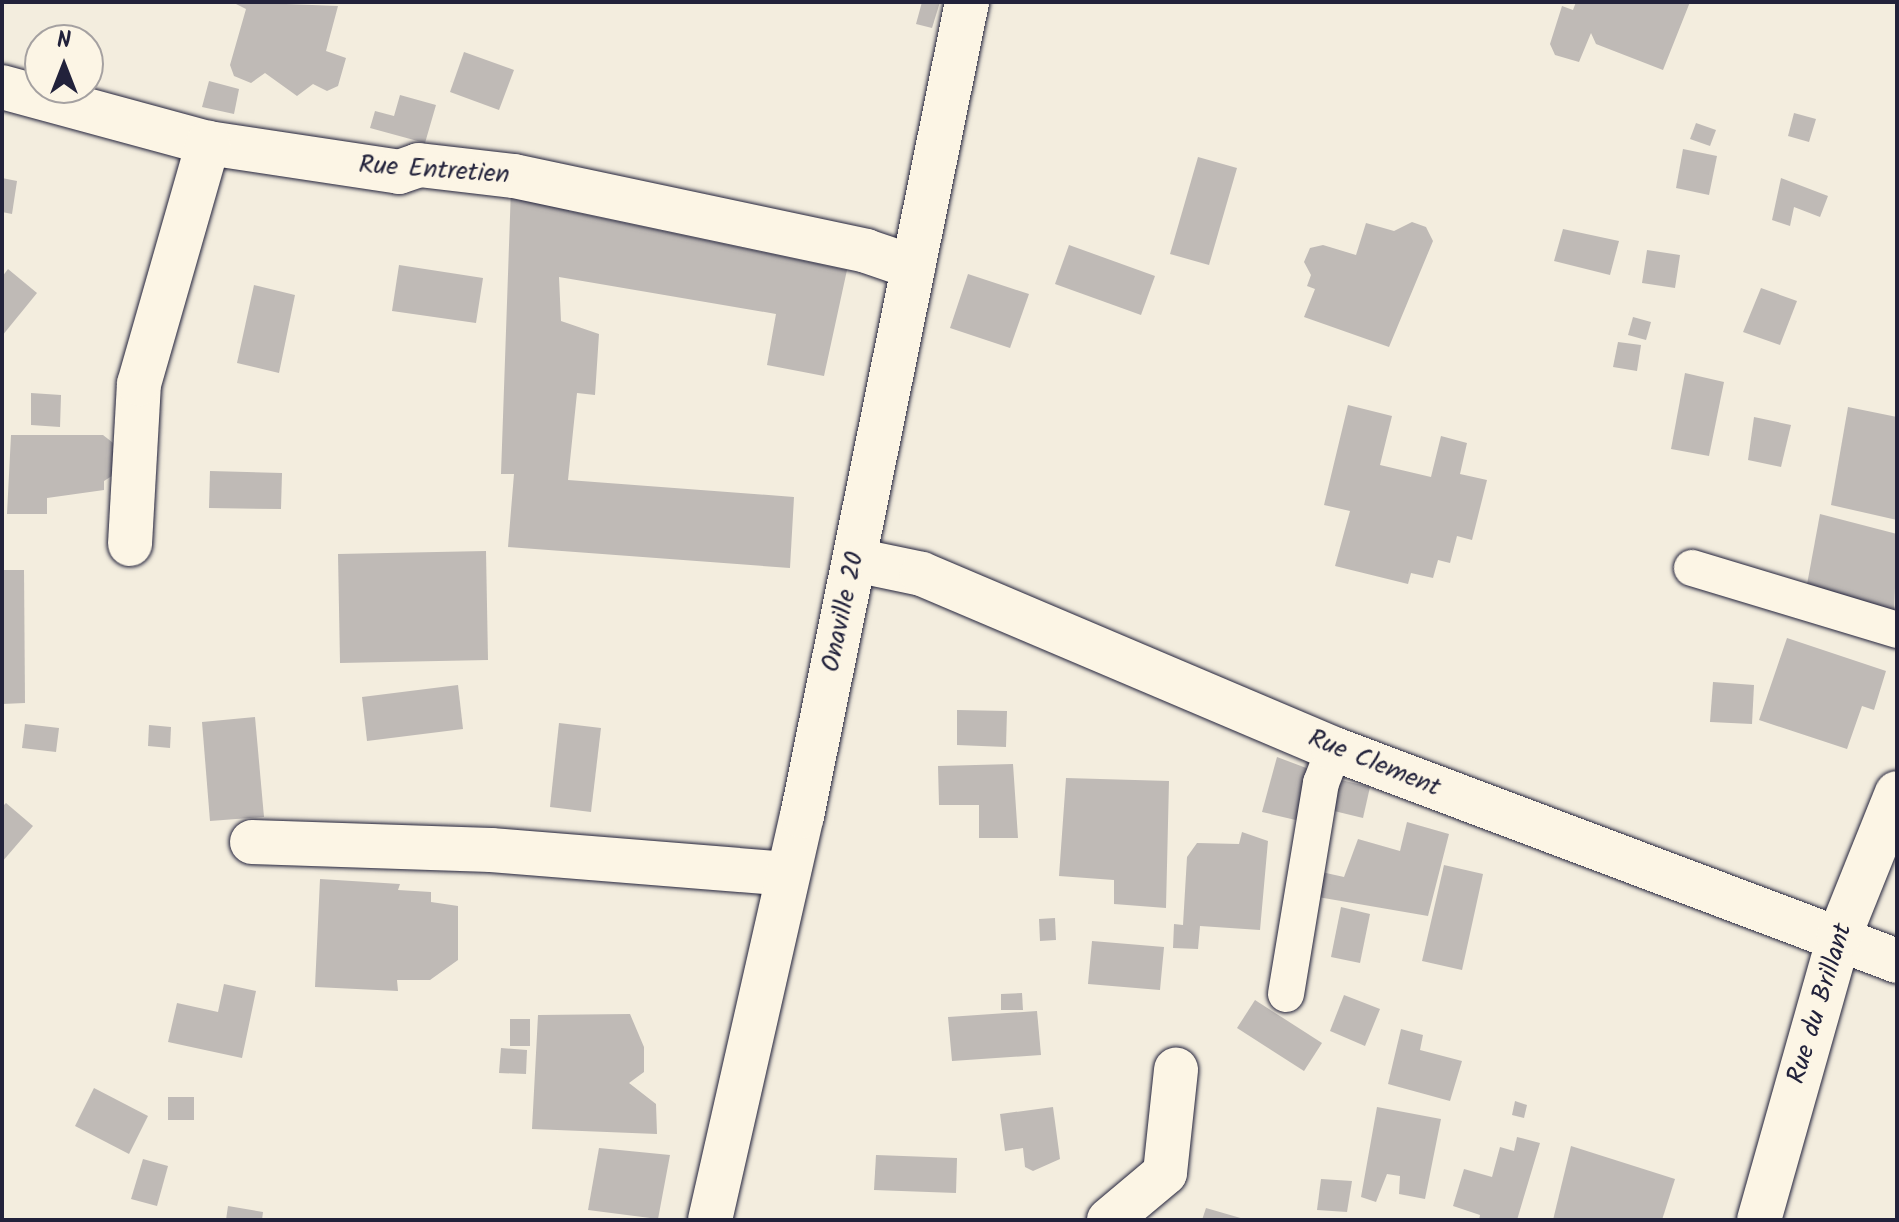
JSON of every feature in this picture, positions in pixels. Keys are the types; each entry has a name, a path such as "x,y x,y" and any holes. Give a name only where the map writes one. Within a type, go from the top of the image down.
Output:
{"street":[{"name":"Onaville 20","path":"710,1220 855,560 967,2"},
{"name":"Rue Entretien","path":"2,87 208,143 399,172 419,165 514,176 866,251 913,267"},
{"path":"130,544 139,384 208,143"},
{"name":"Rue Clement","path":"855,560 922,574 1334,749 1897,961"},
{"name":"Rue du Brillant","path":"1759,1220 1839,937 1897,793"},
{"path":"252,842 491,850 787,874"},
{"path":"1109,1220 1165,1173 1176,1070"}],"lane":[{"path":"1692,568 1897,630"},
{"path":"1286,994 1321,783 1334,749"}],"building":[{"path":"232,2 338,6 326,51 346,58 338,86 327,91 313,84 297,96 265,73 251,83 234,76 230,65 246,9"},
{"path":"922,2 940,2 932,28 916,24"},
{"path":"1576,2 1690,2 1663,70 1596,44 1591,33 1579,62 1555,55 1550,44 1562,6 1573,10"},
{"path":"464,52 514,70 499,110 450,92"},
{"path":"209,81 239,89 234,114 202,107"},
{"path":"400,95 436,105 425,143 370,128 375,111 394,116"},
{"path":"1794,113 1816,119 1809,142 1788,136"},
{"path":"1696,123 1716,130 1710,146 1690,139"},
{"path":"1683,149 1717,156 1709,195 1676,188"},
{"path":"1198,157 1237,168 1209,265 1170,254"},
{"path":"2,178 17,181 12,214 2,212"},
{"path":"1781,178 1828,196 1820,217 1794,207 1790,226 1772,220"},
{"path":"511,188 571,201 569,211 847,270 824,376 767,365 776,314 559,277 561,321 599,334 595,395 577,393 568,480 794,497 790,568 508,547 514,474 501,474"},
{"path":"1412,222 1426,227 1433,241 1389,347 1304,317 1315,289 1307,286 1311,275 1304,262 1310,248 1323,245 1356,255 1366,223 1394,231"},
{"path":"1563,229 1619,241 1610,275 1554,261"},
{"path":"1069,245 1155,276 1141,315 1055,284"},
{"path":"1647,250 1680,255 1675,288 1642,283"},
{"path":"399,265 483,278 476,323 392,311"},
{"path":"8,269 37,293 2,336 2,277"},
{"path":"968,274 1029,294 1010,348 950,328"},
{"path":"254,285 295,295 279,373 237,363"},
{"path":"1761,288 1797,301 1780,345 1743,332"},
{"path":"1633,317 1651,322 1646,340 1628,335"},
{"path":"1618,342 1641,345 1637,371 1613,367"},
{"path":"1685,373 1724,382 1709,456 1671,449"},
{"path":"31,393 61,395 60,427 31,425"},
{"path":"1348,405 1392,416 1380,465 1431,477 1441,436 1467,443 1460,474 1487,480 1472,540 1457,536 1450,563 1438,560 1433,578 1411,573 1408,584 1335,566 1350,511 1324,505"},
{"path":"1848,407 1897,417 1897,520 1831,505"},
{"path":"1754,417 1791,425 1781,467 1748,460"},
{"path":"11,435 103,435 117,446 115,474 104,481 104,490 47,498 47,514 7,514"},
{"path":"210,471 282,473 281,509 209,508"},
{"path":"1820,514 1897,534 1894,614 1806,590"},
{"path":"486,551 488,660 340,663 338,554"},
{"path":"2,570 24,570 25,703 2,704"},
{"path":"1787,638 1886,671 1874,710 1862,706 1847,749 1759,720"},
{"path":"1713,682 1754,685 1752,724 1710,722"},
{"path":"458,685 463,729 367,741 362,697"},
{"path":"957,710 1007,711 1006,747 957,745"},
{"path":"255,717 264,817 210,821 202,722"},
{"path":"559,723 601,728 591,812 550,807"},
{"path":"25,724 59,728 56,752 22,748"},
{"path":"149,725 171,727 170,748 148,746"},
{"path":"1277,757 1309,769 1300,821 1262,812"},
{"path":"1013,764 1018,838 979,838 979,805 939,805 938,766"},
{"path":"1066,778 1169,781 1166,908 1114,904 1114,880 1059,876"},
{"path":"1337,779 1370,787 1363,818 1330,810"},
{"path":"6,803 33,826 2,862 2,807"},
{"path":"1407,822 1449,834 1428,916 1312,896 1317,871 1344,877 1358,839 1400,851"},
{"path":"1242,832 1268,841 1260,930 1200,926 1198,949 1173,948 1174,924 1183,925 1187,857 1197,843 1239,844"},
{"path":"1444,865 1483,874 1462,970 1422,961"},
{"path":"320,879 400,884 398,890 431,892 431,902 458,906 458,960 430,980 397,980 398,991 315,987"},
{"path":"1341,907 1370,914 1360,963 1331,957"},
{"path":"1055,918 1056,940 1040,941 1039,919"},
{"path":"1092,941 1164,947 1160,990 1088,984"},
{"path":"224,984 256,991 242,1058 168,1042 177,1003 218,1012"},
{"path":"1022,993 1023,1010 1001,1010 1001,994"},
{"path":"1344,995 1380,1009 1365,1046 1330,1031"},
{"path":"1255,1000 1322,1043 1304,1071 1237,1028"},
{"path":"1037,1011 1041,1055 952,1061 948,1017"},
{"path":"630,1014 644,1047 644,1072 629,1083 656,1104 657,1134 532,1129 538,1015"},
{"path":"510,1019 530,1019 530,1046 510,1046"},
{"path":"1401,1029 1423,1035 1420,1050 1462,1061 1450,1101 1388,1084"},
{"path":"501,1048 527,1050 526,1074 499,1073"},
{"path":"94,1088 148,1116 129,1154 75,1126"},
{"path":"168,1097 194,1097 194,1120 168,1120"},
{"path":"1515,1101 1527,1105 1524,1118 1512,1115"},
{"path":"1053,1107 1060,1159 1033,1171 1025,1167 1023,1148 1005,1151 1000,1114"},
{"path":"1377,1107 1441,1119 1425,1199 1399,1194 1400,1176 1387,1174 1376,1202 1361,1197"},
{"path":"1517,1137 1540,1143 1517,1220 1479,1220 1480,1215 1453,1206 1464,1169 1492,1177 1500,1147 1514,1151"},
{"path":"1571,1146 1675,1179 1662,1220 1553,1220"},
{"path":"599,1148 670,1155 658,1219 588,1210"},
{"path":"876,1155 957,1158 956,1193 874,1190"},
{"path":"143,1159 168,1166 157,1206 131,1199"},
{"path":"1321,1179 1352,1181 1347,1212 1317,1210"},
{"path":"228,1206 263,1212 262,1220 226,1220"},
{"path":"1206,1208 1244,1219 1244,1220 1202,1220"}]}
